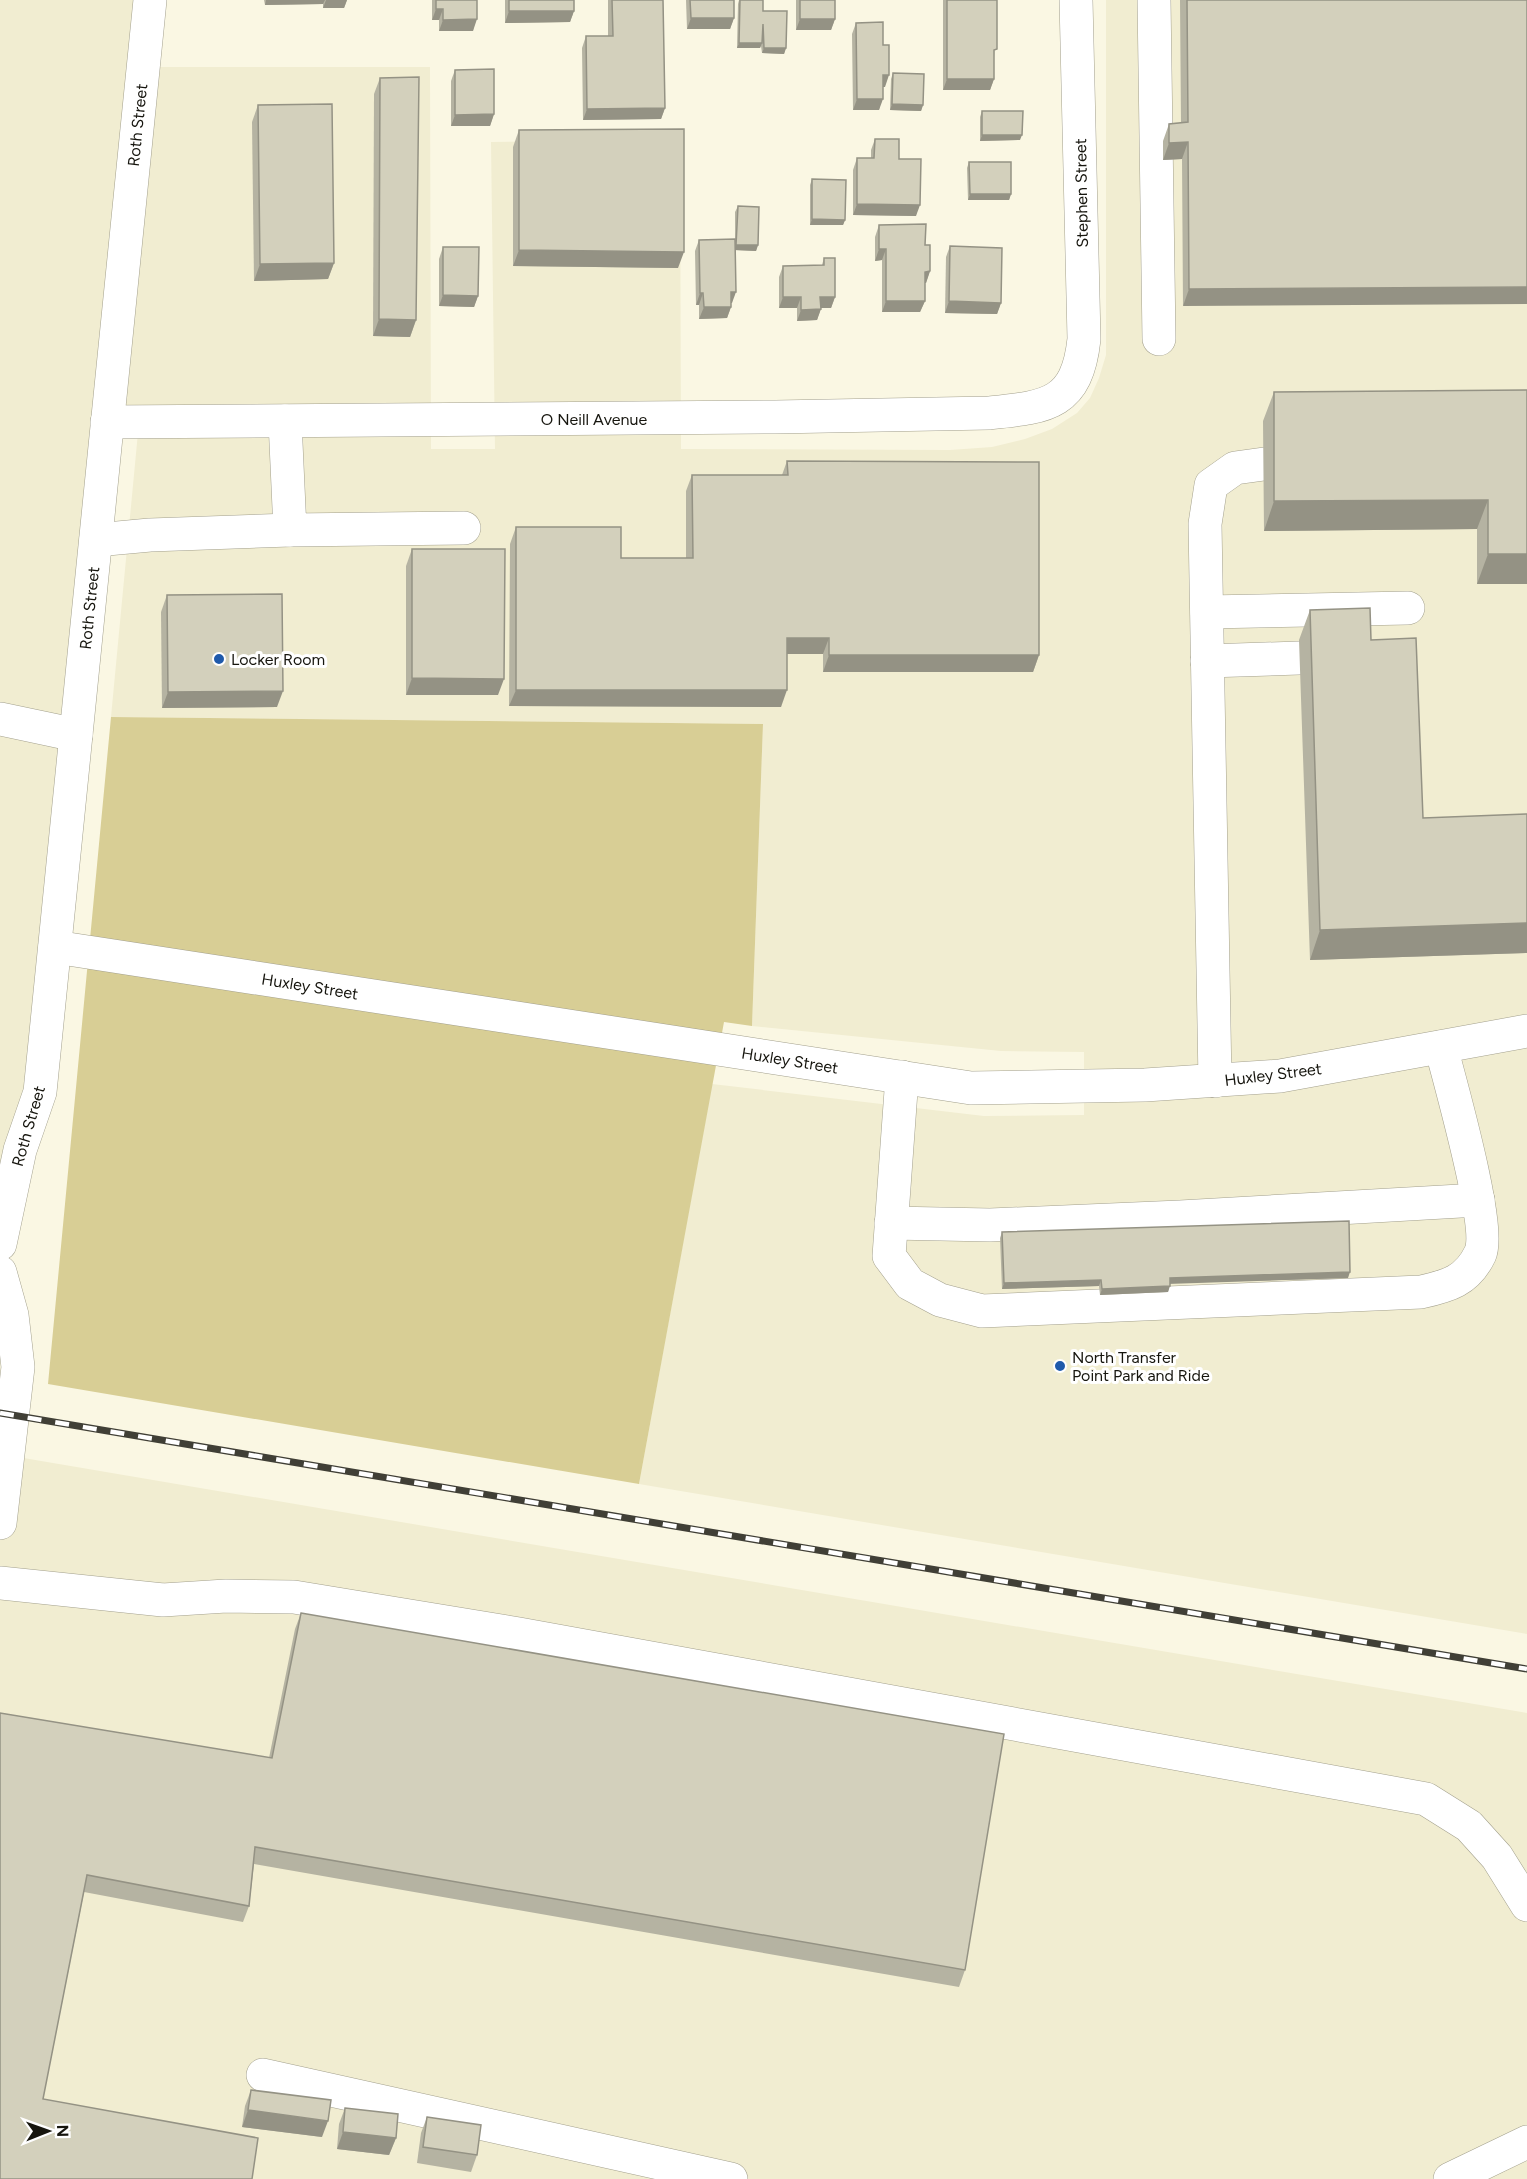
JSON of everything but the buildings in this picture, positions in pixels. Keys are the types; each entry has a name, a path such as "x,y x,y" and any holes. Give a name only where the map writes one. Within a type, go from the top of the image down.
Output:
{"street":[{"name":"Roth Street","path":"0,1244 3,1214 20,1150 40,1092 150,0"},
{"name":"Stephen Street","path":"1071,383 1078,373 1083,339 1077,0"},
{"path":"1154,0 1159,339"},
{"name":"O Neill Avenue","path":"107,422 989,413 1018,410 1055,400 1071,383"},
{"path":"285,421 290,530"},
{"path":"1215,1081 1205,524 1211,485 1235,468 1264,464"},
{"path":"96,540 150,535 290,530 464,528"},
{"path":"1207,612 1408,608"},
{"path":"1207,661 1299,658"},
{"path":"0,719 76,735"},
{"name":"Huxley Street","path":"55,947 971,1088 1145,1085 1280,1076 1527,1031"},
{"path":"902,1077 889,1256 910,1284 940,1300 982,1311 994,1311 1401,1293 1431,1290 1450,1285 1465,1275 1481,1253 1484,1233 1478,1200 1441,1047"},
{"path":"891,1223 990,1226 1478,1200"},
{"path":"0,1272 12,1315 18,1367 0,1523"},
{"path":"0,1582 163,1600 226,1596 294,1597 519,1634 1426,1799 1469,1826 1497,1857 1527,1905"},
{"path":"263,2075 731,2179"},
{"path":"1450,2179 1527,2142"}],"shaded area":[{"path":"0,0 150,0 143,67 430,67 431,449 495,449 491,142 680,140 681,449 950,450 992,447 1025,439 1052,429 1077,413 1090,398 1099,378 1106,355 1106,0 1527,0 1527,1634 639,1484 712,1084 984,1116 1084,1115 1084,1052 1001,1051 752,1026 763,724 111,717 139,422 108,422 55,947 0,1244"},
{"path":"111,717 763,724 752,1026 724,1022 639,1484 48,1384"},
{"path":"0,1454 1527,1713 1527,2179 0,2179"}],"railway":[{"path":"0,1413 1527,1669"}],"place":[{"name":"Locker Room","path":"219,659"},
{"name":"North Transfer Point Park and Ride","path":"1060,1366"}]}
